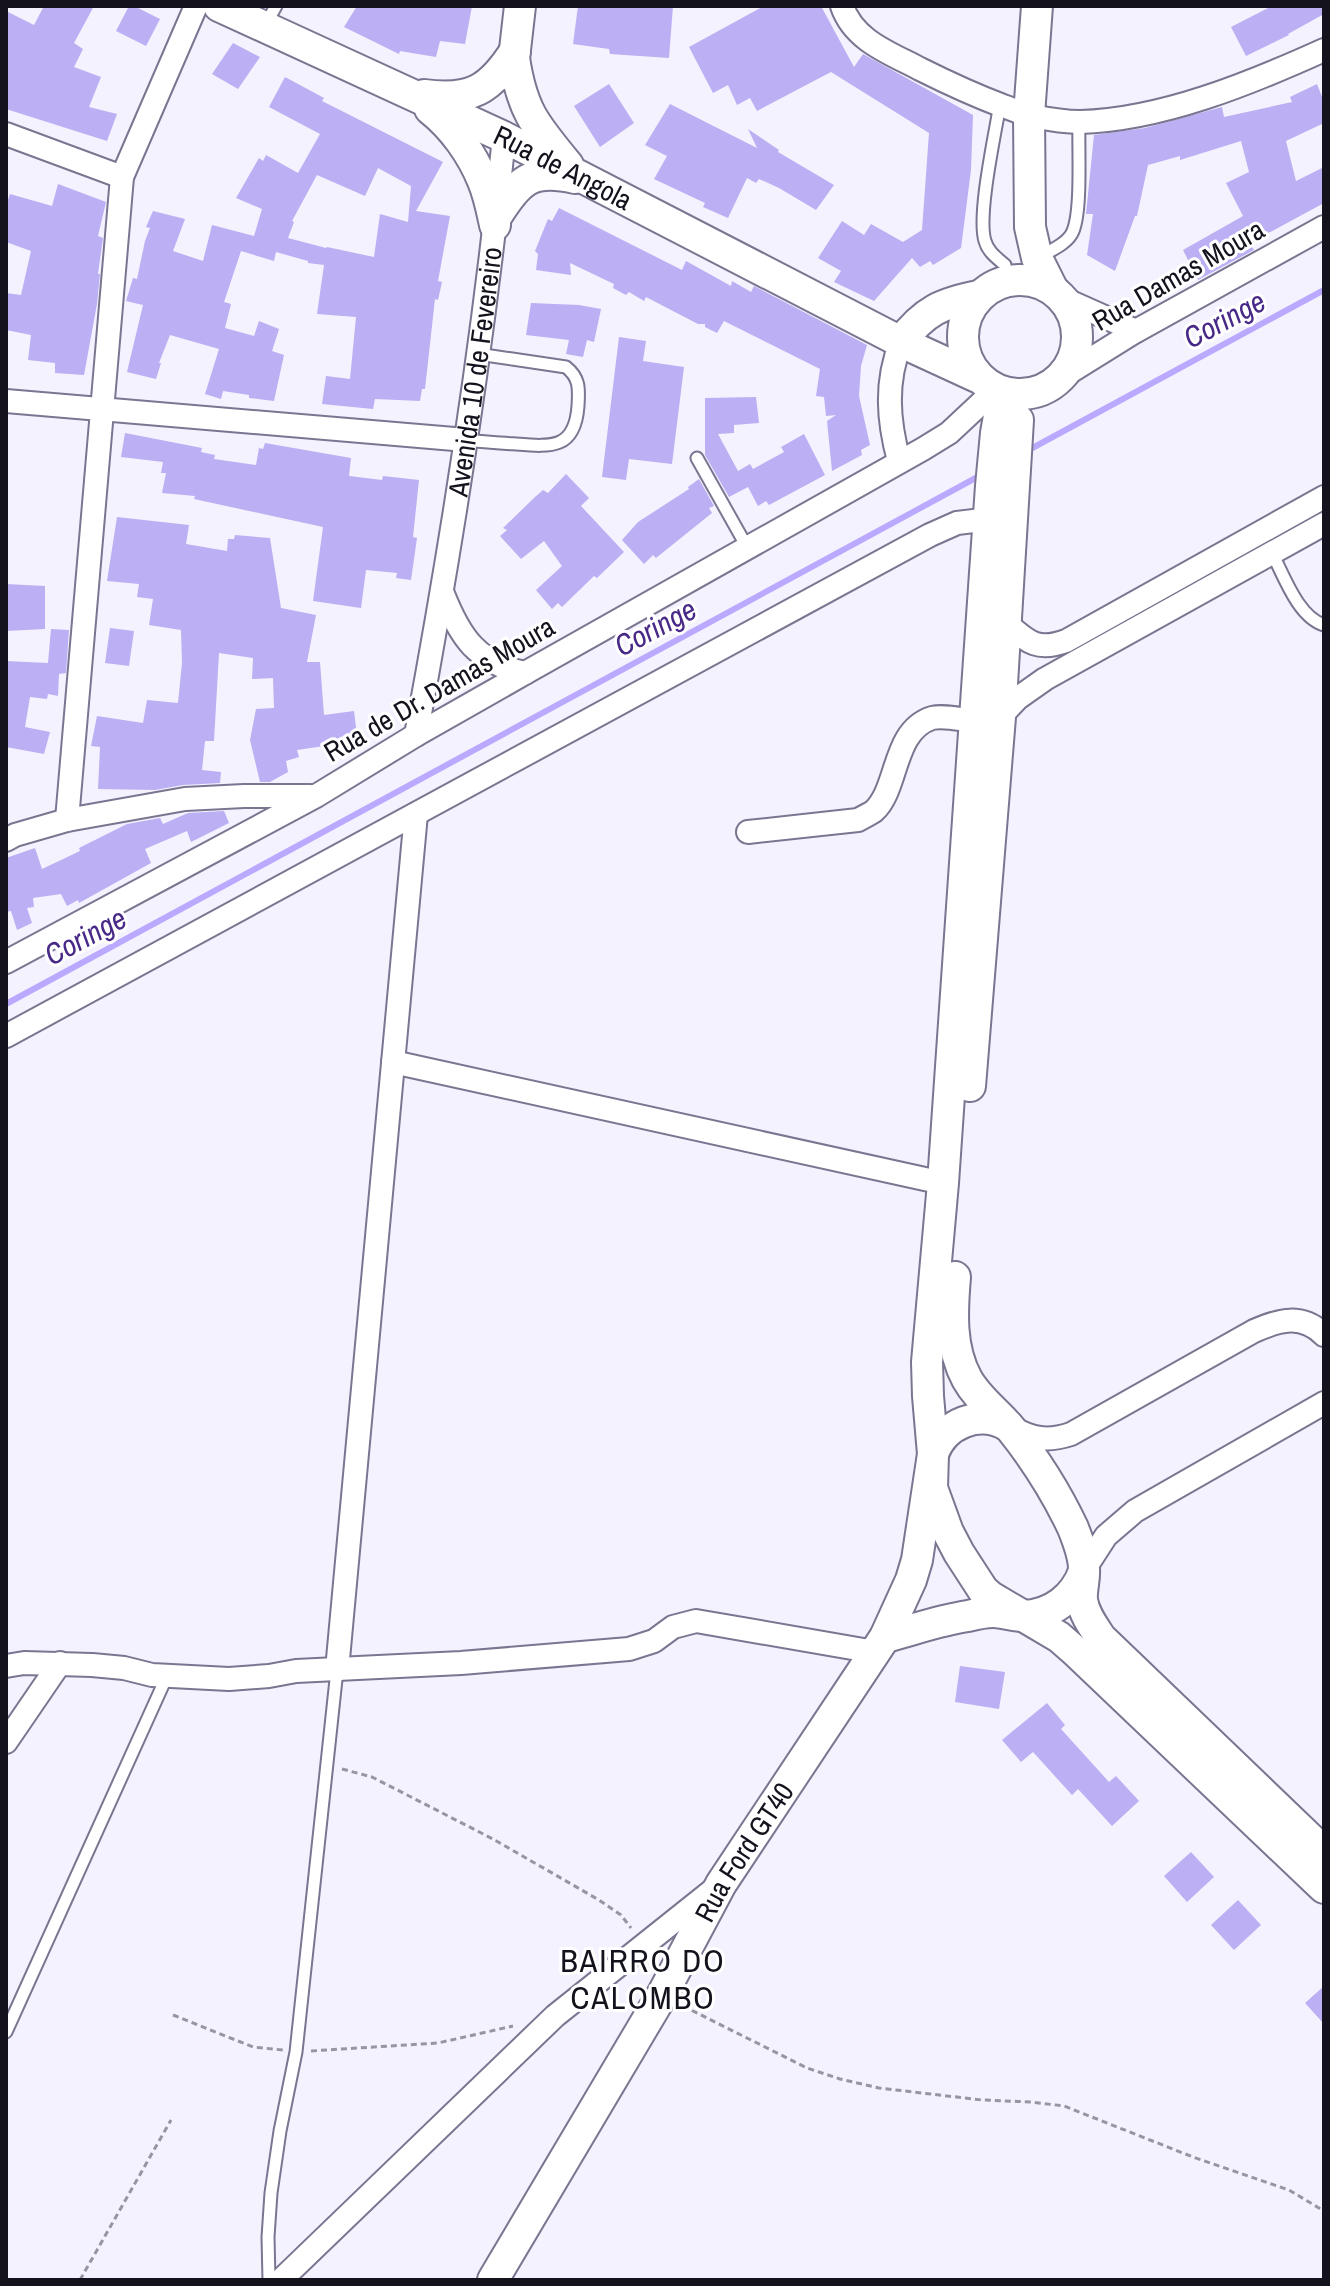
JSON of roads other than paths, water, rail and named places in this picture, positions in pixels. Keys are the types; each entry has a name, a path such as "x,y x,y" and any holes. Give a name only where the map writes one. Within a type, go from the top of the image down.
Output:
{"street":[{"path":"67,820 122,177 196,6"},
{"name":"Rua de Angola","path":"219,6 270,17 408,92 504,137 901,342 1000,388"},
{"name":"Avenida 10 de Fevereiro","path":"416,735 443,593 466,440 496,221 520,6"},
{"path":"842,6 846,17 872,44 965,91 1029,115 1079,122 1125,117 1212,95 1267,76 1324,50"},
{"path":"1030,227 992,283 970,308 964,322 962,336 969,365 1000,388 1038,390 1062,377 1077,344 1075,319 1037,258 1030,227 1029,115 1037,6"},
{"path":"408,92 446,98 472,93 493,80 514,54"},
{"path":"514,54 519,90 530,116 580,178"},
{"path":"408,92 434,112 461,143 484,182 496,221"},
{"path":"6,134 122,177"},
{"path":"496,221 515,190 540,175 551,173 580,178"},
{"name":"Rua Damas Moura","path":"1062,377 1136,331 1324,227"},
{"path":"899,461 888,402 894,359 910,329 937,307 992,283 1029,280 1136,331"},
{"path":"1000,388 1006,432 1002,483 1005,622 988,719 927,1362 932,1488 948,1532 983,1590 1059,1637 1324,1888"},
{"name":"Rua de Dr. Damas Moura","path":"6,962 316,796 416,735 949,433 1000,388"},
{"path":"6,401 466,440"},
{"path":"1002,483 990,519 988,719 952,1307 954,1341 967,1379 979,1397 1010,1427 1064,1509 1081,1548 1084,1570 1082,1598 1086,1613 1101,1638 1324,1852"},
{"path":"1005,622 1027,641 1039,646 1066,641 1324,497"},
{"path":"6,1036 930,535 957,523 990,519"},
{"path":"748,832 858,820 873,812 882,801 901,751 922,723 935,717 988,719 1045,679 1324,524"},
{"path":"443,593 457,627 476,651 506,669 525,673"},
{"path":"6,840 67,820 185,799 316,796"},
{"path":"337,1670 416,814"},
{"path":"393,1062 943,1183"},
{"path":"933,1454 944,1435 955,1426 979,1417 1000,1421 1034,1439 1071,1434 1270,1324 1301,1321 1324,1335"},
{"path":"6,1666 60,1663 124,1668 152,1675 229,1679 296,1671 629,1649 654,1641 673,1627 696,1621 880,1644 970,1615 992,1612 1024,1616 1042,1613 1061,1603 1075,1589 1106,1536 1135,1511 1324,1403"},
{"name":"Rua Ford GT40","path":"493,2280 662,1995 721,1884 880,1644 911,1580 917,1560 933,1454"},
{"path":"6,1742 60,1663"},
{"path":"281,2280 555,2016 721,1884"}],"lane":[{"path":"992,283 991,252 984,240 984,212 1000,104"},
{"path":"1037,258 1060,245 1072,233 1077,211 1079,122"},
{"path":"466,440 547,447 565,440 577,422 580,388 566,367 478,354"},
{"path":"697,458 747,547"},
{"path":"1272,553 1304,613 1314,622 1324,625"},
{"path":"269,2280 271,2193 296,2052 337,1670"},
{"path":"6,2032 167,1676"}],"waterway":[{"name":"Coringe","path":"1025,452 1324,290"},
{"name":"Coringe","path":"6,1004 983,474"}],"district":[{"name":"BAIRRO DO CALOMBO","path":"643,1978"}]}
